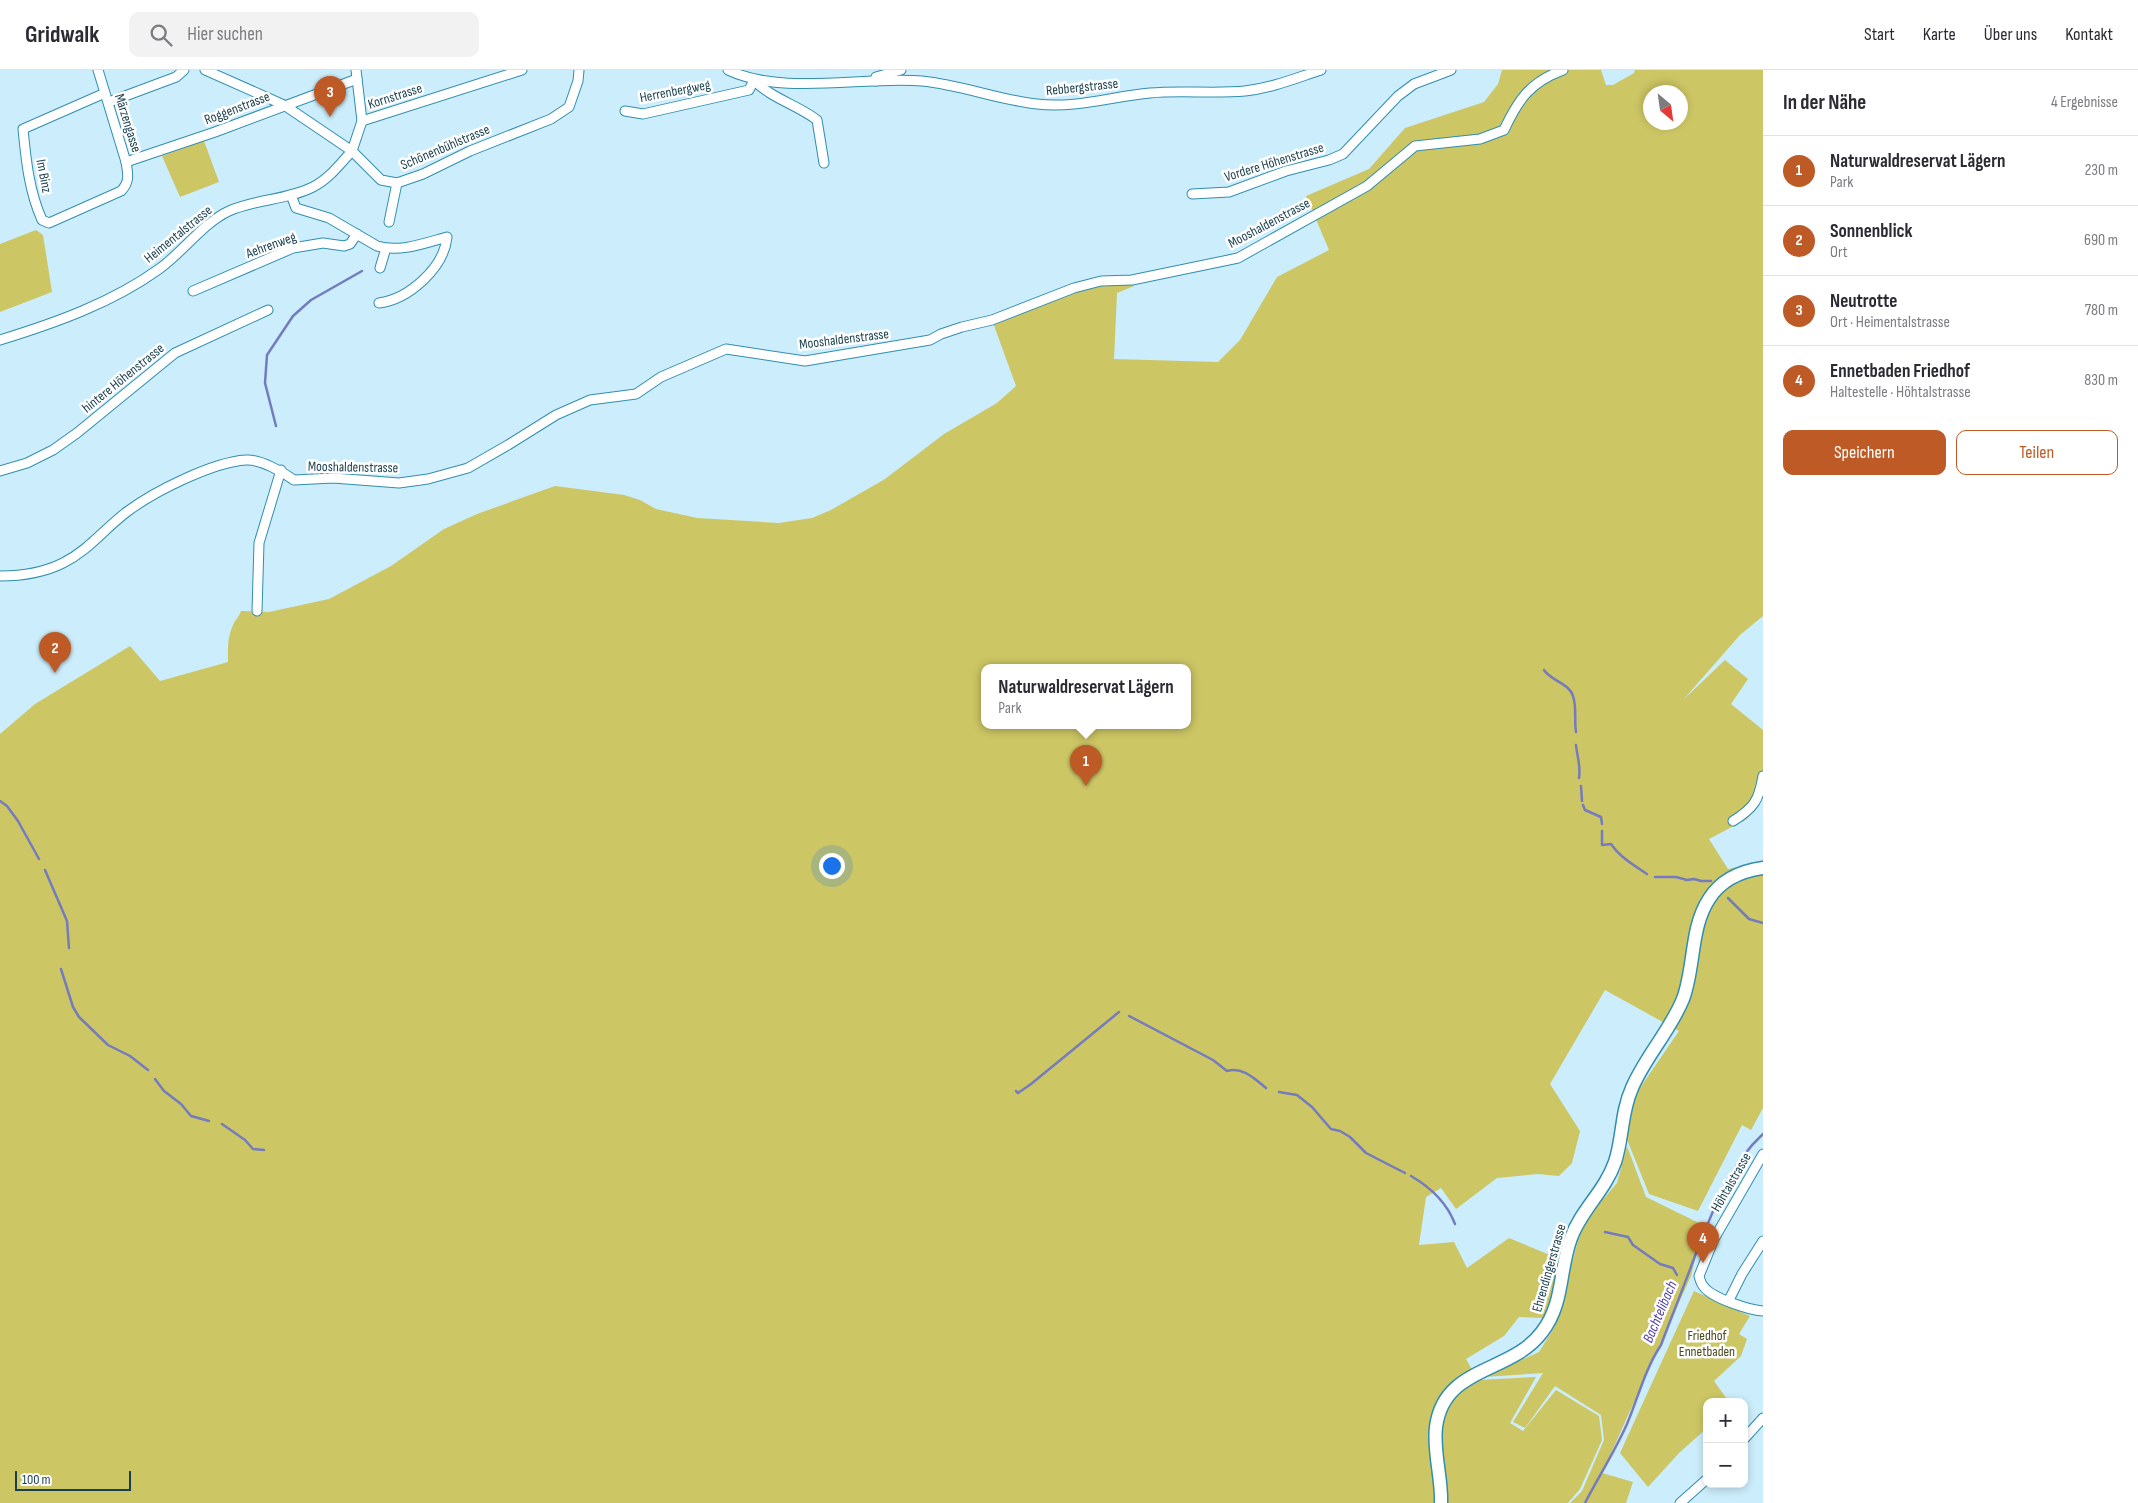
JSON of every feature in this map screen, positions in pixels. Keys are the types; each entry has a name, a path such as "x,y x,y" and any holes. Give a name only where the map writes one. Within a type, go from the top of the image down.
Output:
{"main road":[{"name":"Ehrendingerstrasse","path":"1441,1503 1435,1437 1436,1424 1445,1400 1454,1388 1467,1378 1523,1351 1534,1342 1548,1325 1559,1299 1567,1250 1576,1226 1604,1185 1614,1163 1630,1091 1639,1073 1672,1022 1683,998 1690,974 1697,928 1703,909 1715,892 1728,880 1747,871 1763,868"}],"street":[{"name":"Märzengasse","path":"98,70 126,162 127,185"},
{"path":"107,97 176,77 184,70"},
{"path":"206,70 284,105 352,151 362,121 356,75"},
{"name":"Kornstrasse","path":"362,121 522,70"},
{"name":"Rebbergstrasse","path":"728,70 754,80 806,83 922,81 960,87 1038,105 1064,105 1152,93 1260,89 1275,86 1321,70"},
{"path":"876,81 876,77 901,70"},
{"name":"Vordere Höhenstrasse","path":"1192,194 1230,192 1286,171 1329,160 1343,154 1398,96 1414,84 1451,70"},
{"name":"Mooshaldenstrasse","path":"0,576 18,576 40,572 61,564 94,543 129,510 191,476 220,465 248,459 281,470 294,480 333,478 390,484 428,479 468,468 556,415 590,400 636,394 661,377 726,349 805,360 921,342 962,327 992,320 1074,288 1101,281 1132,280 1238,258 1367,186 1415,146 1480,139 1504,130 1524,93 1563,70"},
{"name":"Schönenbühlstrasse","path":"352,151 381,180 397,183 423,174 470,151 551,119 570,107 580,71"},
{"name":"Roggenstrasse","path":"126,162 215,132 356,75"},
{"name":"Rebbergstrasse","path":"754,80 761,88 804,110 817,120 824,164"},
{"name":"Herrenbergweg","path":"625,111 644,114 749,90 754,80"},
{"name":"Im Binz","path":"107,97 23,129 28,178 36,207 42,220 48,223 121,191 127,185"},
{"name":"Heimentalstrasse","path":"0,340 77,314 119,294 176,257 212,222 228,211 247,204 291,195 312,188 322,182 352,151"},
{"path":"389,222 397,183"},
{"path":"291,195 296,208 329,218 377,246 386,248 409,247 447,237 442,254 434,268 418,285 402,296 379,303"},
{"name":"Aehrenweg","path":"193,291 293,248 323,243 344,246 350,244 357,234"},
{"path":"380,268 386,248"},
{"name":"hintere Höhenstrasse","path":"0,472 27,463 53,450 175,353 268,310"},
{"path":"257,611 259,544 281,470"},
{"path":"1733,821 1747,813 1756,802 1763,776"},
{"name":"Höhtalstrasse","path":"1729,1300 1705,1289 1699,1279 1703,1263 1714,1238 1763,1154"},
{"path":"1763,1241 1742,1274 1729,1300 1748,1309 1763,1311"},
{"path":"1748,1435 1763,1418"},
{"path":"1680,1503 1703,1483"}],"green space":[{"path":"1502,70 1601,70 1606,85 1613,85 1634,73 1635,70 1763,70 1763,616 1740,635 1683,700 1725,660 1748,679 1731,704 1763,730 1763,796 1747,819 1709,839 1728,869 1763,862 1763,1108 1751,1130 1742,1125 1698,1211 1649,1194 1626,1137 1635,1095 1679,1031 1605,990 1550,1084 1580,1131 1572,1163 1559,1176 1538,1174 1497,1178 1456,1209 1441,1188 1426,1197 1419,1245 1454,1242 1467,1268 1509,1238 1552,1256 1555,1250 1559,1255 1555,1292 1545,1318 1519,1317 1504,1336 1466,1359 1478,1380 1536,1377 1510,1423 1523,1431 1556,1390 1599,1416 1602,1440 1580,1489 1568,1503 0,1503 0,734 35,704 130,646 160,681 228,662 230,635 241,611 269,612 329,599 391,566 444,529 477,514 555,486 624,495 640,500 656,509 697,518 779,523 812,518 831,510 885,479 944,434 997,403 1016,386 992,320 1074,288 1132,280 1134,286 1117,293 1114,359 1218,362 1240,340 1277,277 1329,250 1306,196 1369,169 1405,128 1484,102 1498,84"},
{"path":"204,141 219,182 180,197 162,156"},
{"path":"36,230 43,235 52,292 0,312 0,244"},
{"path":"1627,1146 1646,1197 1703,1225 1691,1276 1602,1473 1633,1482 1626,1503 1570,1503 1582,1491 1604,1440 1601,1415 1555,1386 1525,1428 1513,1422 1543,1373 1483,1377 1539,1352 1554,1328 1583,1223 1617,1183"},
{"name":"Friedhof Ennetbaden","path":"1694,1291 1750,1316 1739,1334 1747,1339 1741,1356 1714,1381 1726,1398 1703,1398 1703,1432 1679,1453 1648,1487 1620,1453"}],"waterway":[{"path":"276,426 265,383 267,355 293,316 311,300 362,271"},
{"path":"1544,670 1571,692 1575,705 1576,732"},
{"path":"1576,745 1579,778"},
{"path":"1581,786 1582,801"},
{"path":"0,801 7,806 18,821 39,859"},
{"path":"1583,805 1585,810 1601,817 1602,824"},
{"path":"1602,831 1602,845 1611,844 1623,857 1647,874"},
{"path":"45,870 67,921 69,948"},
{"path":"1655,877 1711,881"},
{"path":"1728,898 1749,919 1763,923"},
{"path":"61,969 73,1007 79,1017 108,1045 130,1056 148,1070"},
{"path":"1016,1091 1018,1093 1031,1084 1119,1012"},
{"path":"1129,1016 1213,1060 1227,1071 1238,1070 1248,1074 1266,1088"},
{"path":"155,1079 164,1091 181,1104 191,1116 209,1121"},
{"path":"1279,1092 1297,1095 1312,1107 1331,1129 1340,1131 1350,1137 1366,1153 1405,1173"},
{"path":"222,1124 245,1140 253,1149 264,1150"},
{"name":"Bachtelibach","path":"1585,1503 1627,1424 1646,1374 1661,1345 1722,1191 1740,1161 1763,1134"},
{"path":"1411,1176 1425,1185 1443,1202 1455,1224"},
{"path":"1605,1232 1628,1237 1633,1245 1660,1264 1673,1268 1677,1275"}],"place":[{"name":"Neutrotte","path":"330,117"},
{"name":"Sonnenblick","path":"55,673"},
{"name":"Naturwaldreservat Lägern","path":"1086,786"},
{"name":"Ennetbaden Friedhof","path":"1703,1263"}]}
